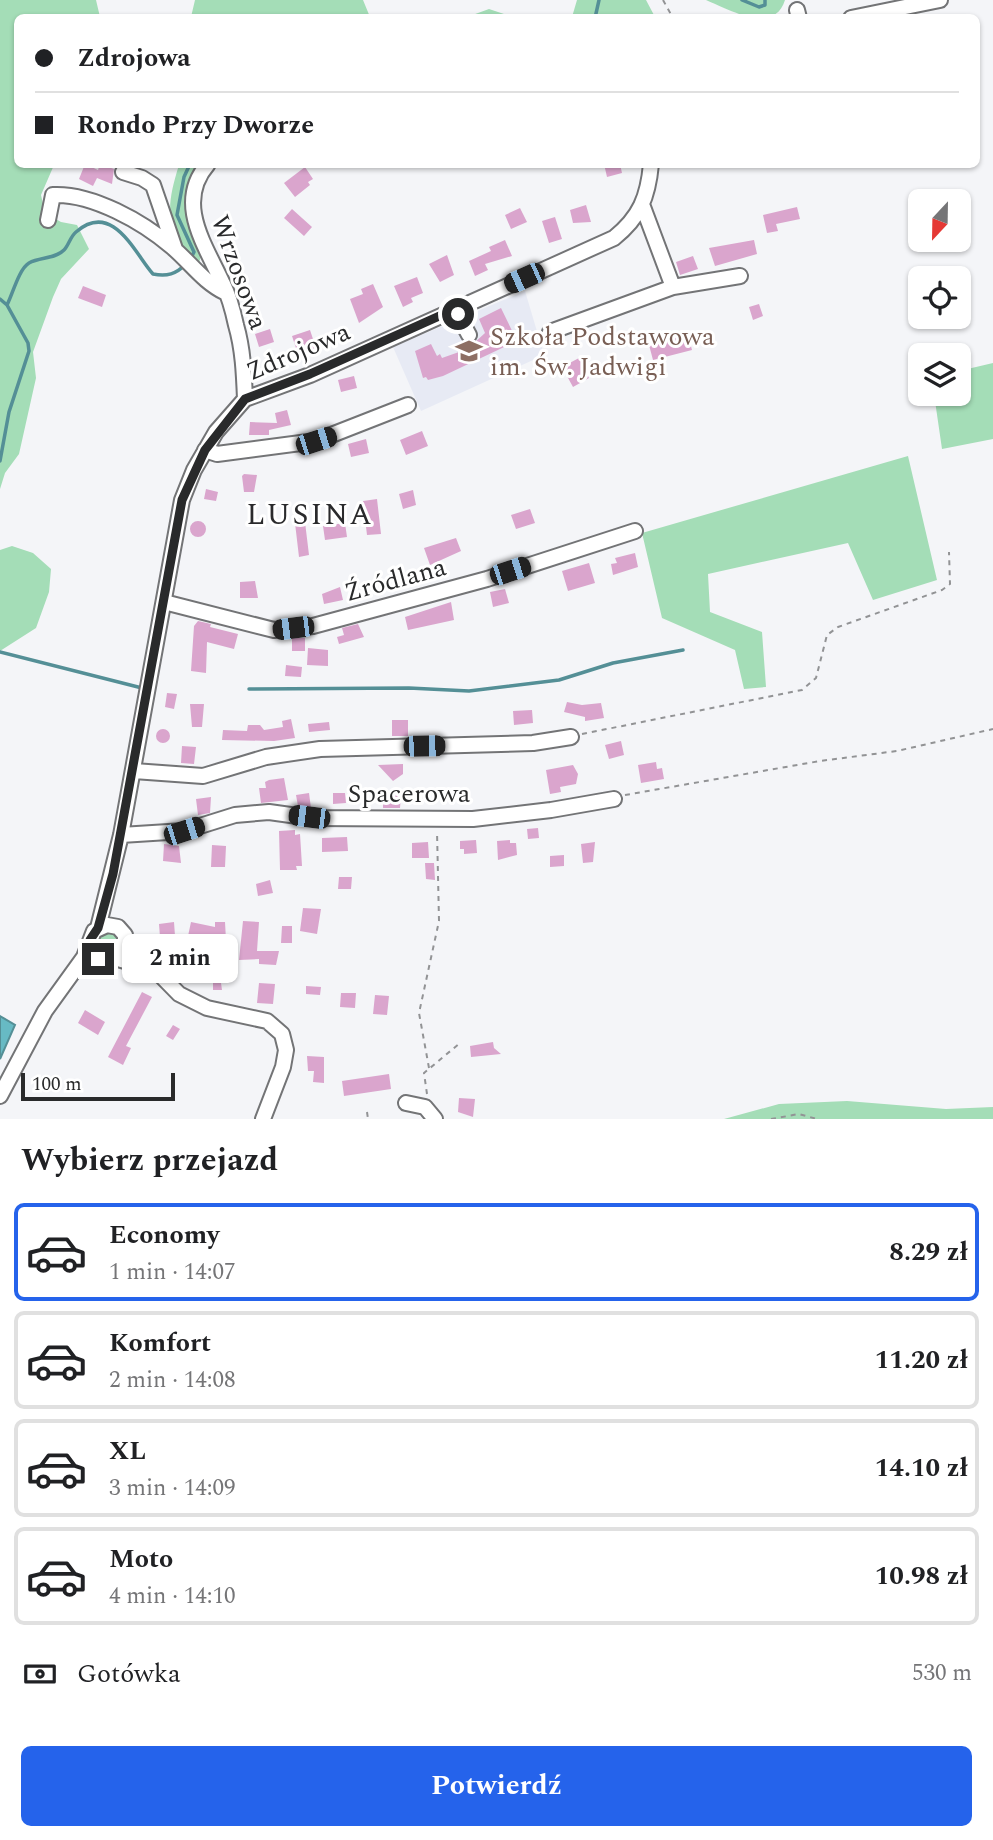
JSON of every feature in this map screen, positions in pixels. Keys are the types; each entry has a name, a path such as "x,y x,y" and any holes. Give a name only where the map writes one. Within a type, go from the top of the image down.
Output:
{"street":[{"path":"860,0 865,11 940,0"},
{"name":"Wrzosowa","path":"206,168 194,188 192,210 203,246 226,293 244,363 245,399"},
{"path":"650,168 643,207 673,287"},
{"path":"123,172 153,185 183,258"},
{"path":"48,220 51,199 60,195 123,213 226,293"},
{"name":"Zdrojowa","path":"98,928 104,901 109,892 134,771 182,500 205,450 245,399 310,374 614,238 635,219 643,207"},
{"path":"550,331 673,287 740,276"},
{"path":"455,309 469,335"},
{"path":"205,450 217,454 316,441 408,405"},
{"name":"Źródlana","path":"164,602 274,630 313,626 487,579 635,531"},
{"path":"134,771 204,776 266,757 320,749 533,743 571,737"},
{"name":"Spacerowa","path":"121,835 184,831 235,815 270,812 312,818 436,819 506,816 614,799"},
{"name":"Zdrojowa","path":"109,892 118,927"},
{"path":"0,1096 45,1011 74,976 90,945 91,935 98,928 107,925 118,927 153,970 179,994 226,1013 257,1017 267,1021 282,1034 285,1041 285,1058 263,1119"},
{"path":"118,959 125,951 127,941"},
{"path":"90,945 94,955 103,961"},
{"path":"74,976 103,961 118,959 153,970"},
{"path":"405,1103 432,1115"}],"path":[{"path":"571,737 735,701 803,690 816,678 827,635 838,627 930,595 950,584 949,552"},
{"path":"614,799 820,761 897,751 993,729"},
{"path":"429,1068 419,1013 439,921 436,819"},
{"path":"432,1115 424,1073 460,1042"},
{"path":"367,1112 368,1119"},
{"path":"771,1119 799,1114 817,1119"}],"shaded area":[{"name":"Szkoła Podstawowa im. Św. Jadwigi","path":"525,291 544,355 421,411 393,347"}],"green space":[{"path":"0,0 96,0 99,14 14,14 14,168 53,168 41,195 45,213 61,222 77,225 89,249 61,279 53,297 33,352 36,378 19,454 5,473 0,489"},
{"path":"195,0 363,0 369,14 192,14"},
{"path":"577,0 646,0 653,14 573,14"},
{"path":"706,0 785,0 774,14 738,13"},
{"path":"489,9 504,14 475,14"},
{"path":"178,168 205,168 196,179 202,253 198,266 174,230 170,207"},
{"path":"993,363 993,439 942,449 936,406 971,406 971,368"},
{"path":"908,456 937,580 873,600 848,543 708,574 710,612 762,632 766,687 744,689 735,650 662,618 642,533"},
{"path":"12,546 33,553 51,569 49,592 36,628 0,651 0,550"},
{"path":"109,932 117,935 120,943 117,951 109,954 101,951 98,943 101,935"},
{"path":"847,1101 946,1109 993,1107 993,1119 724,1119 779,1104"}],"water":[{"path":"0,1016 15,1025 0,1059"}],"building":[{"path":"83,168 114,169 112,184 97,178 93,186 79,179"},
{"path":"304,168 313,179 308,182 310,185 295,197 284,183"},
{"path":"605,168 621,168 622,173 607,177"},
{"path":"586,205 591,222 573,223 570,210"},
{"path":"797,207 800,219 776,224 778,231 767,233 763,215"},
{"path":"520,208 527,222 511,229 505,215"},
{"path":"292,209 312,227 304,236 284,218"},
{"path":"555,217 562,239 549,243 542,221"},
{"path":"505,240 512,256 485,264 488,270 475,276 469,261 491,251 489,247"},
{"path":"754,240 757,254 715,266 709,248"},
{"path":"447,255 454,275 440,282 429,264"},
{"path":"693,256 698,269 680,275 676,262"},
{"path":"417,277 423,293 411,298 413,302 403,307 394,286"},
{"path":"373,284 383,307 359,323 350,299 363,294 361,289"},
{"path":"83,286 106,295 102,307 78,298"},
{"path":"759,304 763,316 753,320 749,307"},
{"name":"Szkoła Podstawowa im. Św. Jadwigi","path":"501,308 517,341 443,376 428,380 423,378 415,351 431,344 437,356 440,354 442,358 459,352 456,346 473,344 485,333 479,319"},
{"path":"270,329 274,342 259,347 255,334"},
{"path":"310,330 316,348 304,352 302,346 296,348 292,336"},
{"path":"687,331 692,350 653,360 649,345 676,338 675,334"},
{"path":"579,358 589,378 573,387 562,367"},
{"path":"354,376 357,388 341,392 338,380"},
{"path":"287,410 291,425 269,430 269,435 249,435 250,422 277,423 275,413"},
{"path":"422,431 428,446 406,455 400,440"},
{"path":"366,439 369,453 351,457 348,444"},
{"path":"244,474 257,475 254,492 244,492"},
{"path":"206,489 218,492 216,501 204,499"},
{"path":"413,490 416,505 403,509 399,494"},
{"path":"377,499 381,534 367,535 363,501"},
{"path":"530,509 535,523 516,529 511,515"},
{"path":"198,521 204,523 204,535 198,537 192,535 190,529 192,523"},
{"path":"305,522 309,555 299,557 295,523"},
{"path":"345,523 347,537 325,540 323,526"},
{"path":"456,538 461,551 430,565 424,548"},
{"path":"635,553 638,567 613,575 611,564 617,563 615,558"},
{"path":"589,563 595,583 568,591 562,571"},
{"path":"255,581 258,598 240,598 240,582"},
{"path":"340,587 343,600 324,604 322,594"},
{"path":"505,589 509,603 493,607 490,592"},
{"path":"451,602 454,620 408,630 405,617"},
{"path":"198,621 238,634 234,649 207,642 206,673 191,671 194,626"},
{"path":"358,624 364,637 339,644 337,637 344,635 342,628"},
{"path":"292,638 305,638 305,651 292,651"},
{"path":"308,648 328,650 328,666 307,665"},
{"path":"286,665 302,667 301,677 285,676"},
{"path":"167,693 177,694 174,709 165,707"},
{"path":"567,702 582,705 601,703 604,718 585,721 585,717 564,712"},
{"path":"190,704 204,704 202,727 192,727"},
{"path":"532,710 533,723 514,725 513,711"},
{"path":"291,719 295,738 274,741 222,740 223,730 247,731 248,725 260,725 264,730 283,727 282,721"},
{"path":"392,720 408,720 408,736 392,736"},
{"path":"329,722 330,730 309,732 308,724"},
{"path":"163,729 168,731 168,741 163,743 158,741 156,736 158,731"},
{"path":"621,741 624,755 609,759 605,745"},
{"path":"182,746 196,747 194,764 181,763"},
{"path":"656,762 657,769 662,768 664,779 641,783 638,765"},
{"path":"403,764 403,774 393,781 378,765"},
{"path":"573,765 578,774 576,784 560,787 561,792 550,794 546,770"},
{"path":"284,778 288,800 261,803 259,788 266,788 265,782 269,780"},
{"path":"309,793 311,808 298,806 296,795"},
{"path":"333,793 345,793 346,803 333,804"},
{"path":"383,795 401,796 400,808 383,808"},
{"path":"211,797 210,813 198,815 196,799"},
{"path":"538,828 539,838 528,839 527,829"},
{"path":"295,830 295,835 300,834 302,866 296,866 297,870 280,870 279,831"},
{"path":"347,837 348,851 322,852 322,838"},
{"path":"476,840 477,853 464,854 464,849 460,849 460,841"},
{"path":"510,840 510,843 516,843 517,855 498,860 497,841"},
{"path":"428,842 429,858 412,858 412,843"},
{"path":"595,842 593,862 583,863 581,844"},
{"path":"164,844 179,846 181,863 163,861"},
{"path":"212,845 226,846 225,867 211,867"},
{"path":"564,855 564,866 550,867 550,856"},
{"path":"425,863 434,863 435,880 426,879"},
{"path":"339,877 352,877 351,889 338,889"},
{"path":"270,880 273,893 258,896 256,884"},
{"path":"303,908 321,909 317,934 300,931"},
{"path":"243,921 259,922 257,951 279,951 276,965 259,964 259,959 239,960"},
{"path":"174,922 175,936 160,937 159,924"},
{"path":"191,922 215,927 215,922 225,922 226,940 188,936"},
{"path":"282,926 292,926 292,943 281,943"},
{"path":"213,971 228,971 228,983 221,983 222,990 213,990"},
{"path":"259,983 275,984 273,1004 257,1003"},
{"path":"306,986 321,987 320,995 306,994"},
{"path":"142,992 152,997 126,1046 131,1048 123,1065 108,1057"},
{"path":"341,993 356,993 355,1008 340,1007"},
{"path":"375,995 389,996 387,1015 373,1014"},
{"path":"85,1010 105,1022 98,1035 78,1023"},
{"path":"173,1025 180,1029 173,1040 166,1036"},
{"path":"493,1042 494,1048 501,1054 471,1057 470,1046"},
{"path":"307,1056 324,1057 324,1083 313,1082 314,1071 308,1071"},
{"path":"389,1074 391,1089 344,1096 342,1081"},
{"path":"459,1098 475,1099 473,1117 458,1112"}],"waterway":[{"path":"596,14 599,0"},
{"path":"742,0 759,7 765,5 765,0"},
{"path":"188,168 177,215 194,252 191,258"},
{"path":"0,461 9,412 29,351 28,343 7,305 25,266 60,253 76,232 89,224 101,222 122,234 153,274 171,274 186,264"},
{"path":"0,299 7,305"},
{"path":"249,689 409,688 469,691 559,680 613,663 683,650"},
{"path":"0,652 142,688"}],"place":[{"name":"Szkoła Podstawowa im. Św. Jadwigi","path":"469,351"}],"district":[{"name":"LUSINA","path":"310,514"}],"route":[{"path":"98,959 91,950 90,940 98,928 113,874 182,500 205,450 216,432 245,399 310,374 455,309 458,314"}]}
